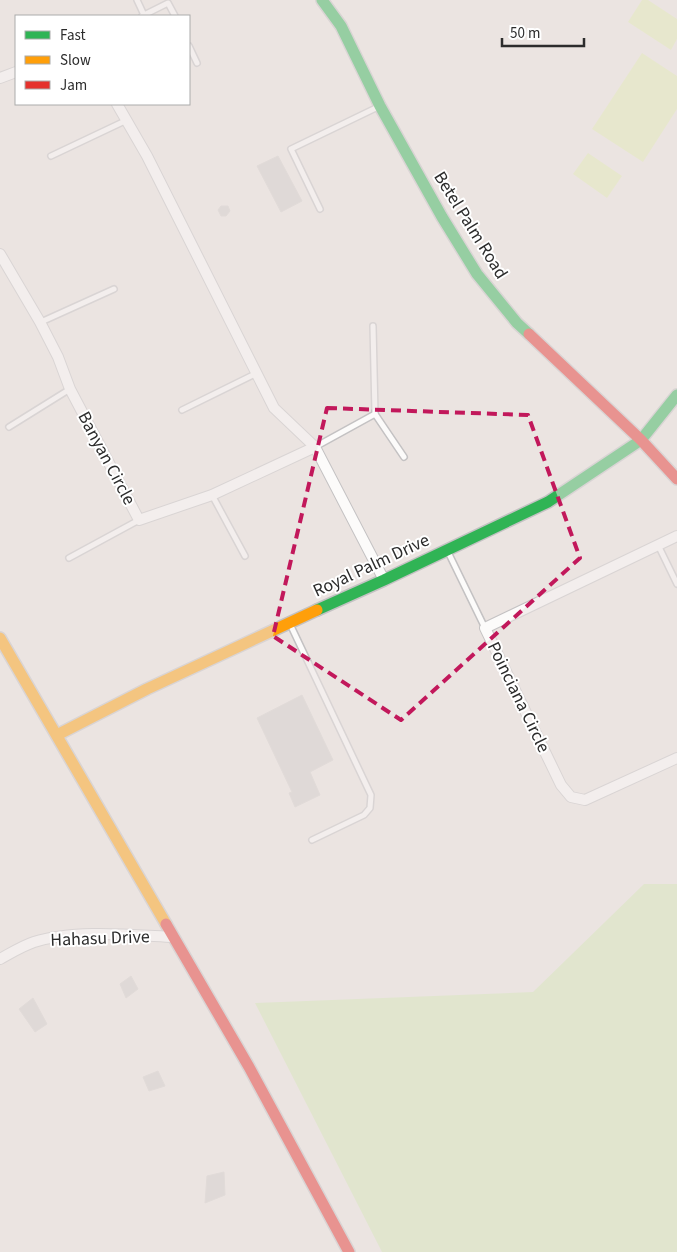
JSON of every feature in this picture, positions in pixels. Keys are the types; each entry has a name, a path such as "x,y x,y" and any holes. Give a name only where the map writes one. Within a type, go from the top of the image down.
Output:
{"street":[{"name":"Betel Palm Road","path":"322,0 341,26 380,106 442,217 477,274 517,323 641,440 677,479"},
{"path":"0,78 15,72"},
{"path":"118,105 258,373 274,408 315,447 384,580"},
{"name":"Banyan Circle","path":"1,260 40,322 58,357 70,388 139,520 212,495 315,447"},
{"name":"Royal Palm Drive","path":"57,735 147,689 548,502 641,440 677,395"},
{"name":"Poinciana Circle","path":"677,536 485,628 561,786 571,797 586,800 677,758"},
{"path":"0,638 271,1107 349,1252"},
{"name":"Hahasu Drive","path":"0,960 20,947 53,937 90,935 174,937"}],"lane":[{"path":"137,0 143,15"},
{"path":"145,15 168,3 174,15"},
{"path":"190,48 197,63"},
{"path":"320,210 292,149 380,106"},
{"path":"50,156 127,120"},
{"path":"40,322 114,290"},
{"path":"373,326 375,414 404,457"},
{"path":"182,410 258,373"},
{"path":"9,427 70,388"},
{"path":"315,447 375,414"},
{"path":"212,495 245,556"},
{"path":"69,558 139,520"},
{"path":"658,545 677,584"},
{"path":"447,550 485,628"},
{"path":"289,622 371,796 370,808 364,815 312,840"}],"highlighted area":[{"path":"327,408 528,415 580,558 401,720 273,636"}],"green space":[{"path":"642,0 648,0 677,19 677,39 671,50 628,22"},
{"path":"642,53 677,76 677,109 643,162 592,129"},
{"path":"588,153 622,176 607,198 573,174"},
{"path":"644,884 677,884 677,1252 382,1252 255,1003 533,992"}],"building":[{"path":"278,156 302,201 281,212 257,166"},
{"path":"221,206 228,206 230,211 226,216 221,216 218,210"},
{"path":"302,695 333,760 310,772 320,795 295,807 289,793 292,792 257,718"},
{"path":"131,976 138,989 126,998 120,984"},
{"path":"33,998 47,1024 35,1032 19,1009"},
{"path":"158,1071 165,1086 149,1091 143,1077"},
{"path":"224,1172 225,1195 205,1203 207,1176"}],"traffic: fast":[{"path":"322,0 341,26 380,106 442,217 477,274 517,323 529,334"},
{"path":"317,610 548,502 641,440 677,395"}],"traffic: slow":[{"path":"57,735 147,689 317,610"},
{"path":"0,638 166,924"}],"traffic: jam":[{"path":"529,334 641,440 677,479"},
{"path":"166,924 249,1067 349,1252"}]}
